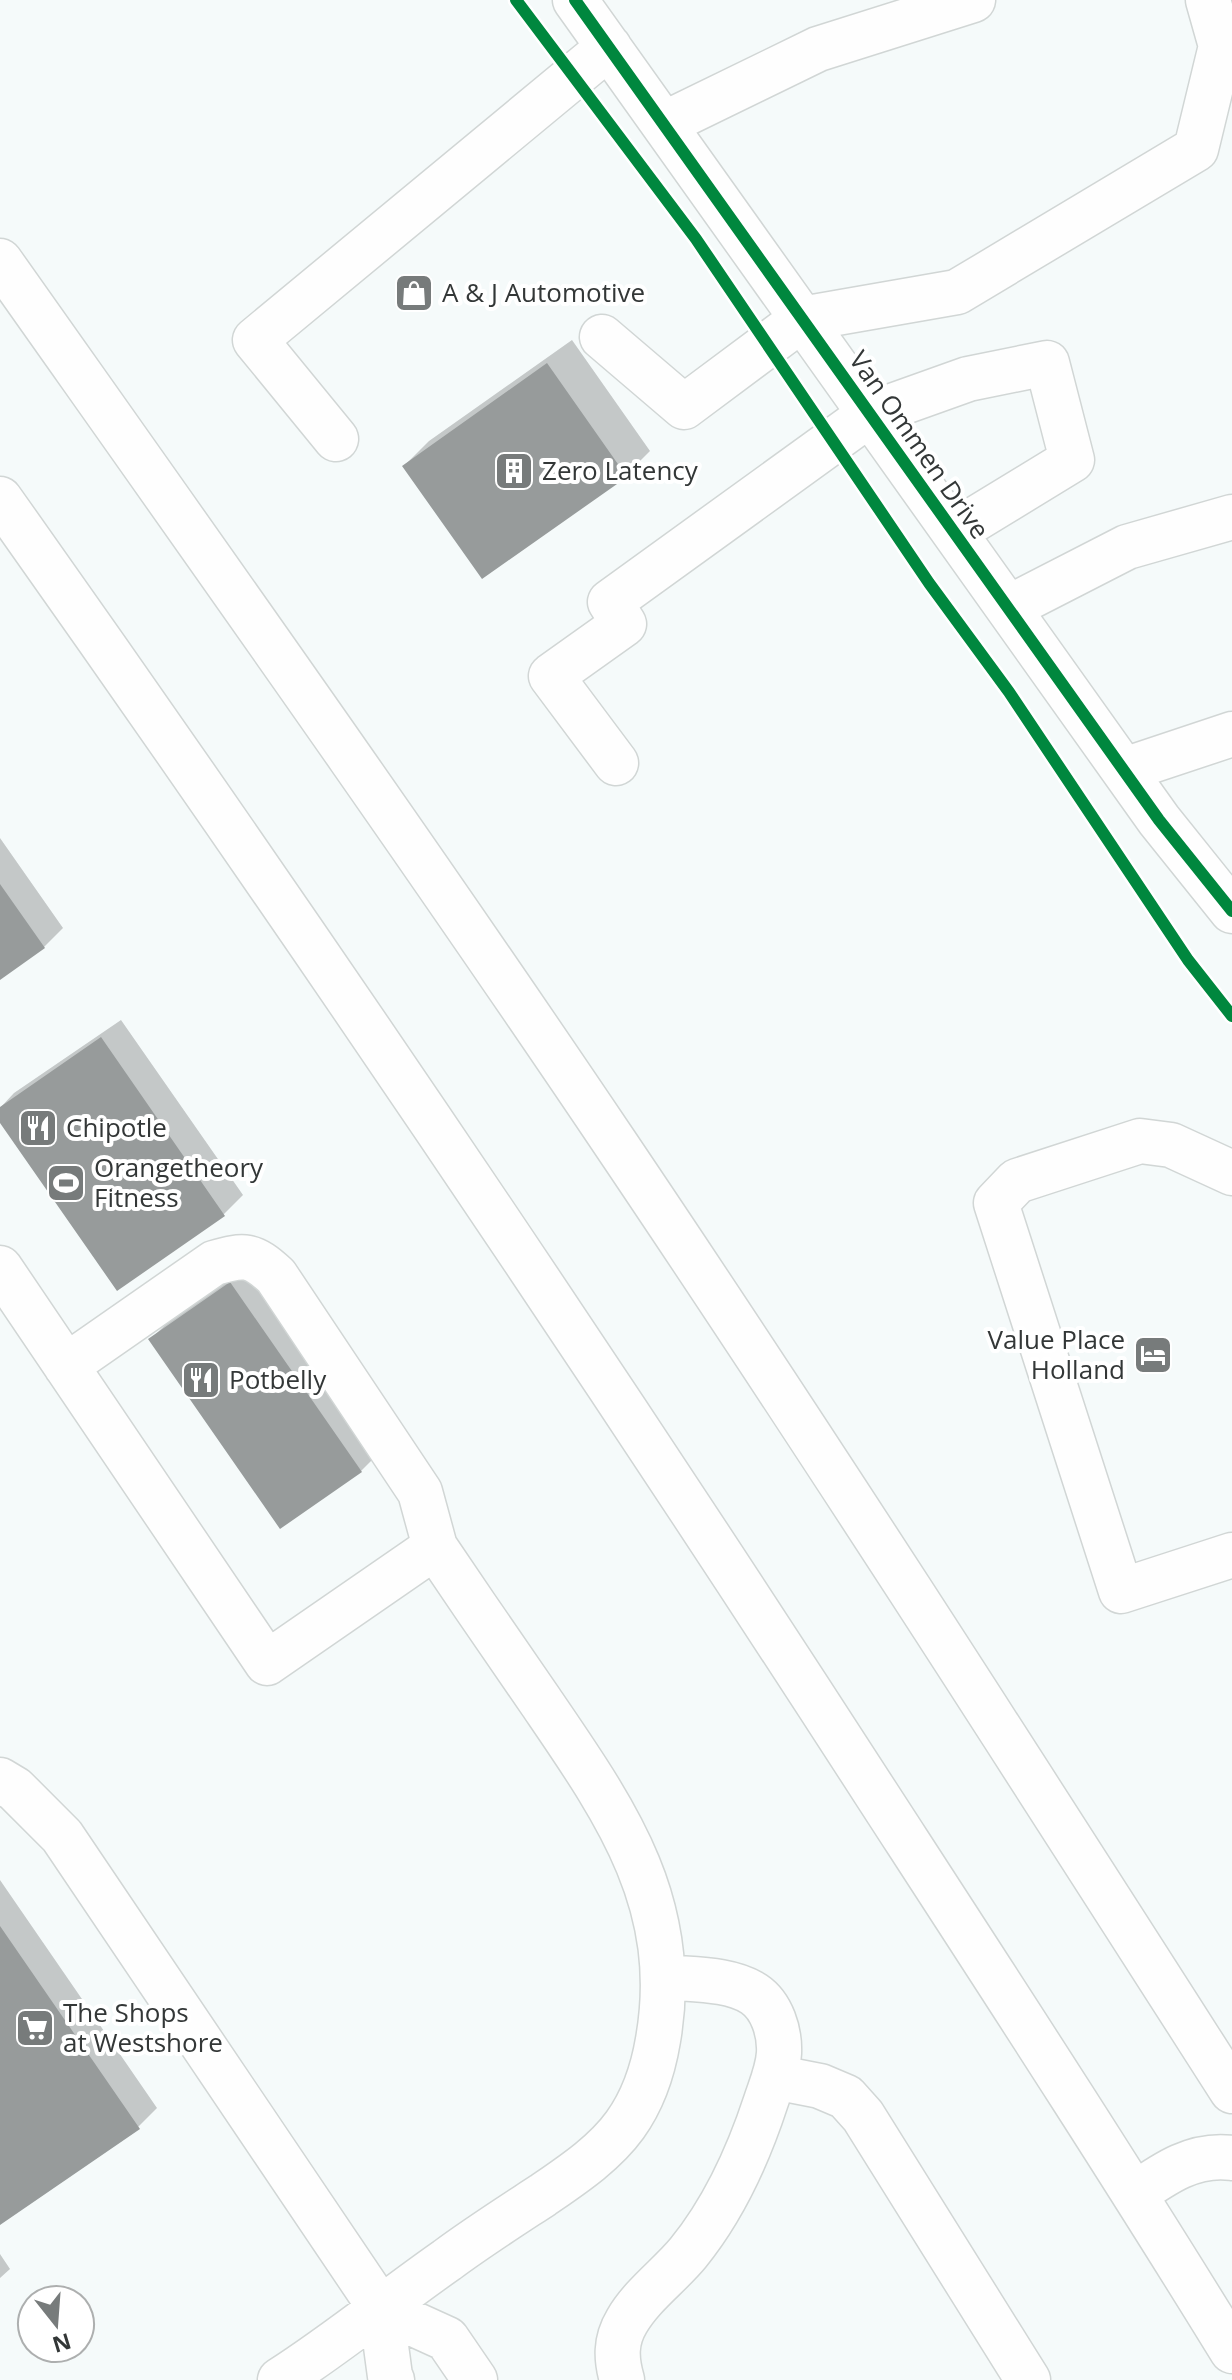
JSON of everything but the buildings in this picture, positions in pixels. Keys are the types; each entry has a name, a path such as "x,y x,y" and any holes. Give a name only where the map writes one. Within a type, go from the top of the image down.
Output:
{"main road":[{"name":"Van Ommen Drive","path":"575,0 1159,820 1232,911"},
{"path":"664,124 818,49 973,0"},
{"path":"602,337 684,407 802,319 957,292 1196,149 1221,46 1208,0"},
{"path":"336,439 255,340 609,47"},
{"path":"0,261 269,640 622,1153 943,1640 1232,2091"},
{"path":"616,763 551,676 624,624 610,602 870,414 968,379 1047,363 1072,460 954,532"},
{"path":"0,499 175,748 620,1402 1135,2194 1232,2351"},
{"path":"1008,608 1127,547 1232,517"},
{"path":"1124,770 1232,734"},
{"path":"1232,1173 1171,1145 1140,1141 1017,1181 996,1203 1121,1591 1232,1555"},
{"path":"66,1366 214,1263 235,1257 258,1259 276,1276 420,1492 435,1547 607,1802 641,1868 661,1939 664,1977 656,2053 645,2088 625,2125 598,2154 565,2180 446,2260 325,2351 280,2380"},
{"path":"0,1268 267,1663 435,1547"},
{"path":"0,1780 15,1789 62,1836 381,2309 392,2380"},
{"path":"622,2380 617,2343 627,2321 689,2252 740,2168 757,2128 779,2053 769,2008 753,1994 730,1985 664,1977"},
{"path":"774,2077 820,2086 846,2097 863,2116 1028,2380"},
{"path":"1135,2194 1172,2168 1199,2159 1232,2158"},
{"path":"381,2309 447,2339 475,2380"}],"cycle path":[{"path":"516,0 696,239 929,583 1009,692 1188,960 1232,1016"},
{"path":"575,0 1159,820 1232,911"}],"place":[{"name":"A & J Automotive","path":"414,293"},
{"name":"Zero Latency","path":"514,471"},
{"name":"Chipotle","path":"38,1128"},
{"name":"Orangetheory Fitness","path":"66,1183"},
{"name":"Value Place Holland","path":"1153,1355"},
{"name":"Potbelly","path":"201,1380"},
{"name":"The Shops at Westshore","path":"35,2028"}]}
